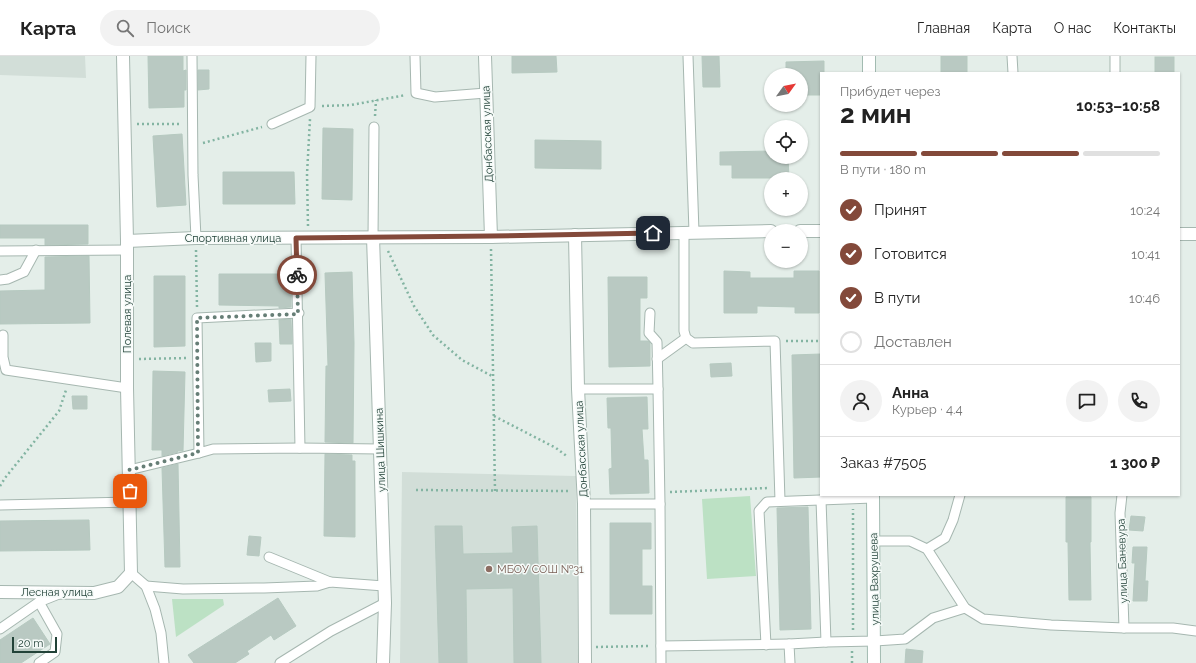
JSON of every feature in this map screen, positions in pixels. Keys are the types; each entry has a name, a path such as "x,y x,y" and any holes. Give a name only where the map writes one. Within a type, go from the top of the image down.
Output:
{"street":[{"name":"Полевая улица","path":"123,56 131,573"},
{"name":"Донбасская улица","path":"485,56 491,236"},
{"path":"869,56 869,72"},
{"name":"Спортивная улица","path":"127,245 196,238 575,235 764,231"},
{"path":"808,231 820,231"},
{"path":"1180,234 1196,234"},
{"name":"Донбасская улица","path":"575,235 578,389 584,504 586,663"},
{"name":"улица Шишкина","path":"377,237 380,449 384,586 383,663"},
{"name":"улица Вахрушева","path":"873,496 874,663"},
{"name":"Лесная улица","path":"0,592 94,594 118,587 131,573"}],"lane":[{"path":"192,56 193,175 196,238"},
{"path":"272,124 310,107 311,56"},
{"path":"415,56 416,93 434,97 486,93"},
{"path":"688,56 689,232 684,331 686,338 693,343 775,341 780,501"},
{"path":"1012,56 1013,72"},
{"path":"1115,56 1115,72"},
{"path":"374,127 377,237"},
{"path":"296,238 300,448"},
{"path":"0,251 127,245"},
{"path":"0,280 8,279 24,272 36,250"},
{"path":"650,313 649,333 656,342 658,389 661,663"},
{"path":"198,453 197,318 298,314"},
{"path":"3,335 3,357 6,370 127,388"},
{"path":"657,358 686,338"},
{"path":"578,389 658,389"},
{"path":"129,470 213,449 380,449"},
{"path":"766,645 759,510 767,502 853,499 873,496"},
{"path":"927,550 945,538 953,520 960,496"},
{"name":"улица Баневура","path":"1122,496 1120,513 1124,628"},
{"path":"821,500 826,642"},
{"path":"0,505 130,502"},
{"path":"584,504 660,504"},
{"path":"873,541 910,541 927,550 964,608 983,619 1051,626 1173,628 1196,631"},
{"path":"269,557 330,582 384,586"},
{"path":"131,573 146,586 155,610 161,633 164,663"},
{"path":"146,586 183,589 264,588 317,586 330,582"},
{"path":"0,628 39,602 62,593"},
{"path":"39,602 57,634 55,652 39,663"},
{"path":"280,663 331,632 384,603"},
{"path":"661,646 766,645 905,639 933,618 964,608"},
{"path":"789,644 790,663"}],"path":[{"path":"309,238 306,174 310,107 351,105 416,93"},
{"path":"374,127 376,100"},
{"path":"125,124 155,125 193,123"},
{"path":"193,146 272,124"},
{"path":"491,236 495,491"},
{"path":"377,237 414,306 433,335 462,360 492,376"},
{"path":"196,238 197,318"},
{"path":"775,341 820,341"},
{"path":"127,359 198,357"},
{"path":"0,486 59,411 69,380"},
{"path":"494,416 556,448 582,466"},
{"path":"660,492 780,488"},
{"path":"416,490 583,491"},
{"path":"852,663 853,499"},
{"path":"586,647 661,646"}],"shaded area":[{"path":"0,56 85,56 86,78 0,75"},
{"name":"МБОУ СОШ №31","path":"402,472 576,476 578,663 400,663"}],"green space":[{"path":"750,496 756,576 707,579 702,499"},
{"path":"172,599 223,599 224,605 176,637"}],"building":[{"path":"148,56 183,56 183,71 186,70 184,107 149,108"},
{"path":"512,56 556,56 557,72 512,73"},
{"path":"702,56 719,56 720,87 703,87"},
{"path":"941,56 967,56 967,72 941,72"},
{"path":"1155,57 1174,57 1174,72 1155,72"},
{"path":"824,61 824,72 820,72 820,95 808,95 808,68 786,68 786,62"},
{"path":"198,70 209,70 209,89 198,90"},
{"path":"323,128 353,129 352,200 322,199"},
{"path":"182,134 186,205 157,207 153,136"},
{"path":"535,140 601,141 601,169 535,168"},
{"path":"764,151 764,164 788,164 789,172 764,172 764,178 732,178 732,165 720,165 720,152"},
{"path":"223,172 294,172 295,204 223,204"},
{"path":"0,225 88,225 88,244 45,245 45,238 0,238"},
{"path":"89,256 90,323 0,324 0,291 45,290 45,257"},
{"path":"724,271 750,272 750,278 794,278 794,271 819,271 819,313 795,313 795,307 757,306 757,313 724,313"},
{"path":"352,272 354,343 353,443 325,442 326,366 328,366 325,273"},
{"path":"219,274 291,274 291,307 279,308 279,306 219,305"},
{"path":"154,276 185,276 185,346 154,347"},
{"path":"608,277 647,277 647,298 640,298 640,341 648,341 650,343 650,366 609,367"},
{"path":"291,319 292,344 280,344 279,320"},
{"path":"255,343 271,343 271,361 256,362"},
{"path":"820,354 820,477 794,478 792,355"},
{"path":"731,363 732,376 711,377 710,364"},
{"path":"153,371 185,372 183,451 177,451 178,452 162,456 162,450 152,450"},
{"path":"290,389 291,401 269,402 268,390"},
{"path":"72,396 87,396 87,409 73,409"},
{"path":"647,397 648,429 642,429 644,460 648,460 649,493 610,494 609,469 612,468 611,428 608,428 607,398"},
{"path":"325,454 352,455 352,461 355,461 355,537 324,536"},
{"path":"178,464 180,567 165,567 162,468"},
{"path":"1066,497 1091,497 1091,600 1069,600 1068,542 1066,542"},
{"path":"808,507 811,629 780,630 777,508"},
{"path":"1131,516 1145,517 1143,531 1129,530"},
{"path":"89,520 90,550 0,551 0,521"},
{"path":"610,523 651,523 651,549 642,549 642,586 652,586 652,614 610,614"},
{"path":"435,526 462,526 463,554 513,553 512,527 537,526 541,663 514,663 513,588 466,589 467,663 439,663"},
{"path":"249,536 261,537 259,556 247,555"},
{"path":"1133,547 1147,547 1145,581 1148,581 1147,601 1133,601 1135,563 1132,563"},
{"path":"278,598 296,626 274,640 271,635 247,651 249,654 235,663 194,663 188,655"},
{"path":"33,618 50,644 21,663 0,663 0,640"},
{"path":"906,649 923,651 922,663 905,663"}],"way so far":[{"path":"130,491 129,470 198,453 197,318 298,314 297,275"}],"place":[{"name":"МБОУ СОШ №31","path":"489,569"}],"route":[{"path":"297,275 296,238 653,233"}]}
